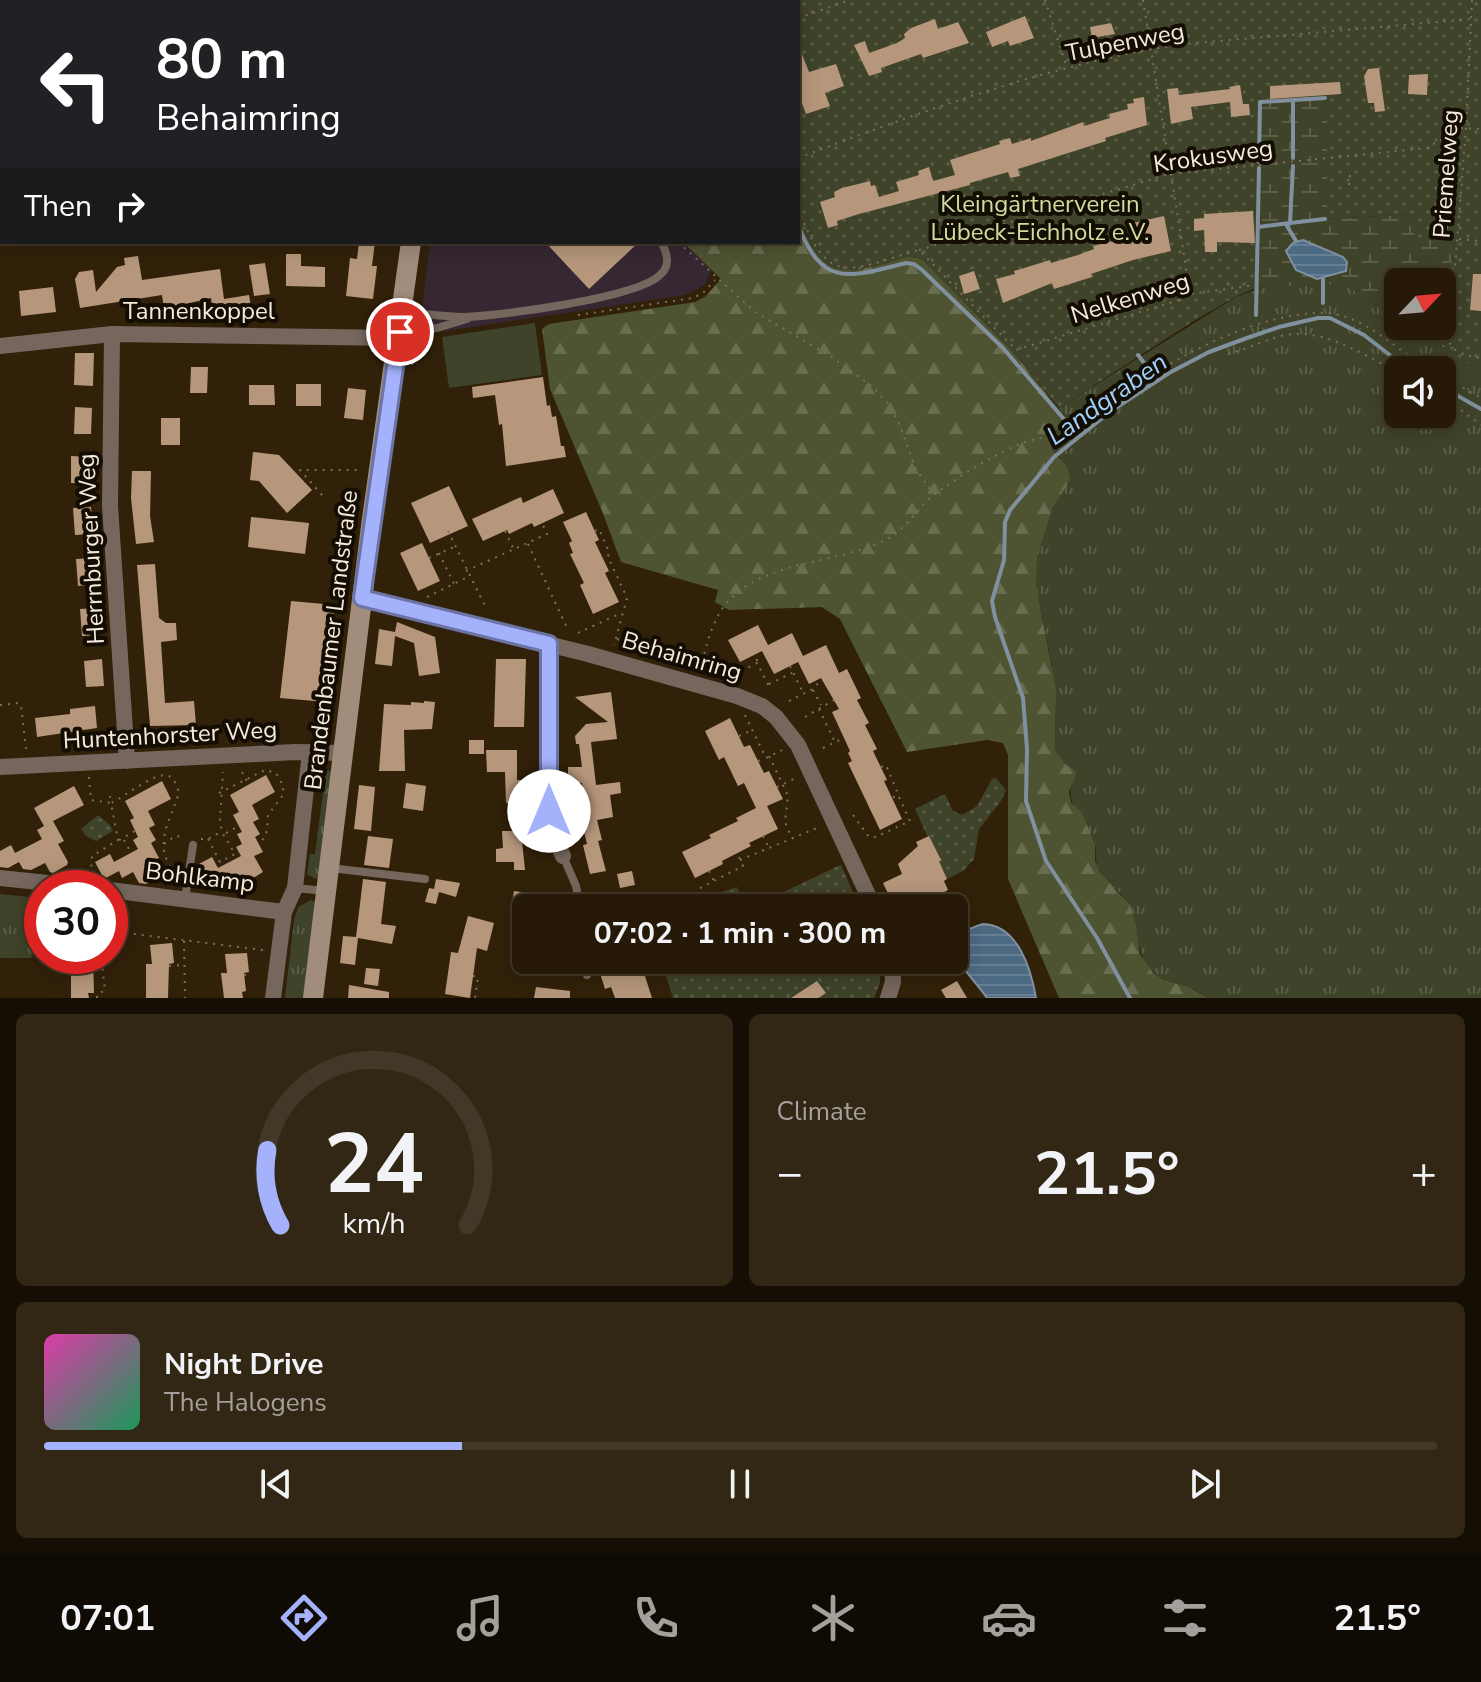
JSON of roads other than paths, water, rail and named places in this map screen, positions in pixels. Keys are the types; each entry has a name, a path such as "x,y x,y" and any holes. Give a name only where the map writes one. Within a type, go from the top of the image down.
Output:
{"main road":[{"name":"Brandenbaumer Landstraße","path":"313,998 362,598 411,244"}],"street":[{"name":"Tannenkoppel","path":"0,346 112,334 401,326"},
{"name":"Herrnburger Weg","path":"112,334 110,506 127,761"},
{"name":"Behaimring","path":"362,598 549,644 737,696 762,706 787,728 802,752 868,894"},
{"path":"549,644 549,811 552,831 563,856"},
{"name":"Brandenbaumer Landstraße","path":"273,998 284,912 295,888 310,752"},
{"name":"Huntenhorster Weg","path":"0,767 225,755 343,753"},
{"path":"0,878 24,881"},
{"name":"Bohlkamp","path":"128,892 284,912"},
{"path":"888,998 893,974"}],"lane":[{"path":"401,326 603,298 645,285 661,275 667,264 662,244"},
{"path":"401,326 437,328 476,316"},
{"path":"185,899 193,845"},
{"path":"563,856 577,894"},
{"path":"329,868 425,879"},
{"path":"295,888 326,891"}],"water":[{"path":"1303,240 1343,257 1347,262 1346,271 1317,279 1296,270 1286,251 1293,243"},
{"path":"983,924 995,926 1014,940 1031,974 1036,998 987,998 968,973 968,930"}],"waterway":[{"path":"1293,158 1293,100 1325,98"},
{"path":"1259,162 1260,102 1293,100"},
{"path":"1258,227 1290,223 1293,166"},
{"path":"1256,315 1259,168"},
{"path":"1296,241 1287,226 1290,223 1325,219"},
{"path":"800,230 817,260 828,269 840,273 853,274 914,264 1002,347 1069,425"},
{"path":"1323,279 1323,303"},
{"name":"Landgraben","path":"1130,998 1097,938 1046,861 1026,801 1027,749 1023,698 992,601 1004,560 1005,522 1010,510 1054,457 1111,411 1169,373 1209,352 1279,327 1330,318 1364,335 1391,356"},
{"path":"1138,355 1148,368"},
{"name":"Landgraben","path":"1456,395 1481,409"}],"park label":[{"name":"Kleingärtnerverein Lübeck-Eichholz e.V.","path":"1040,218"}]}
